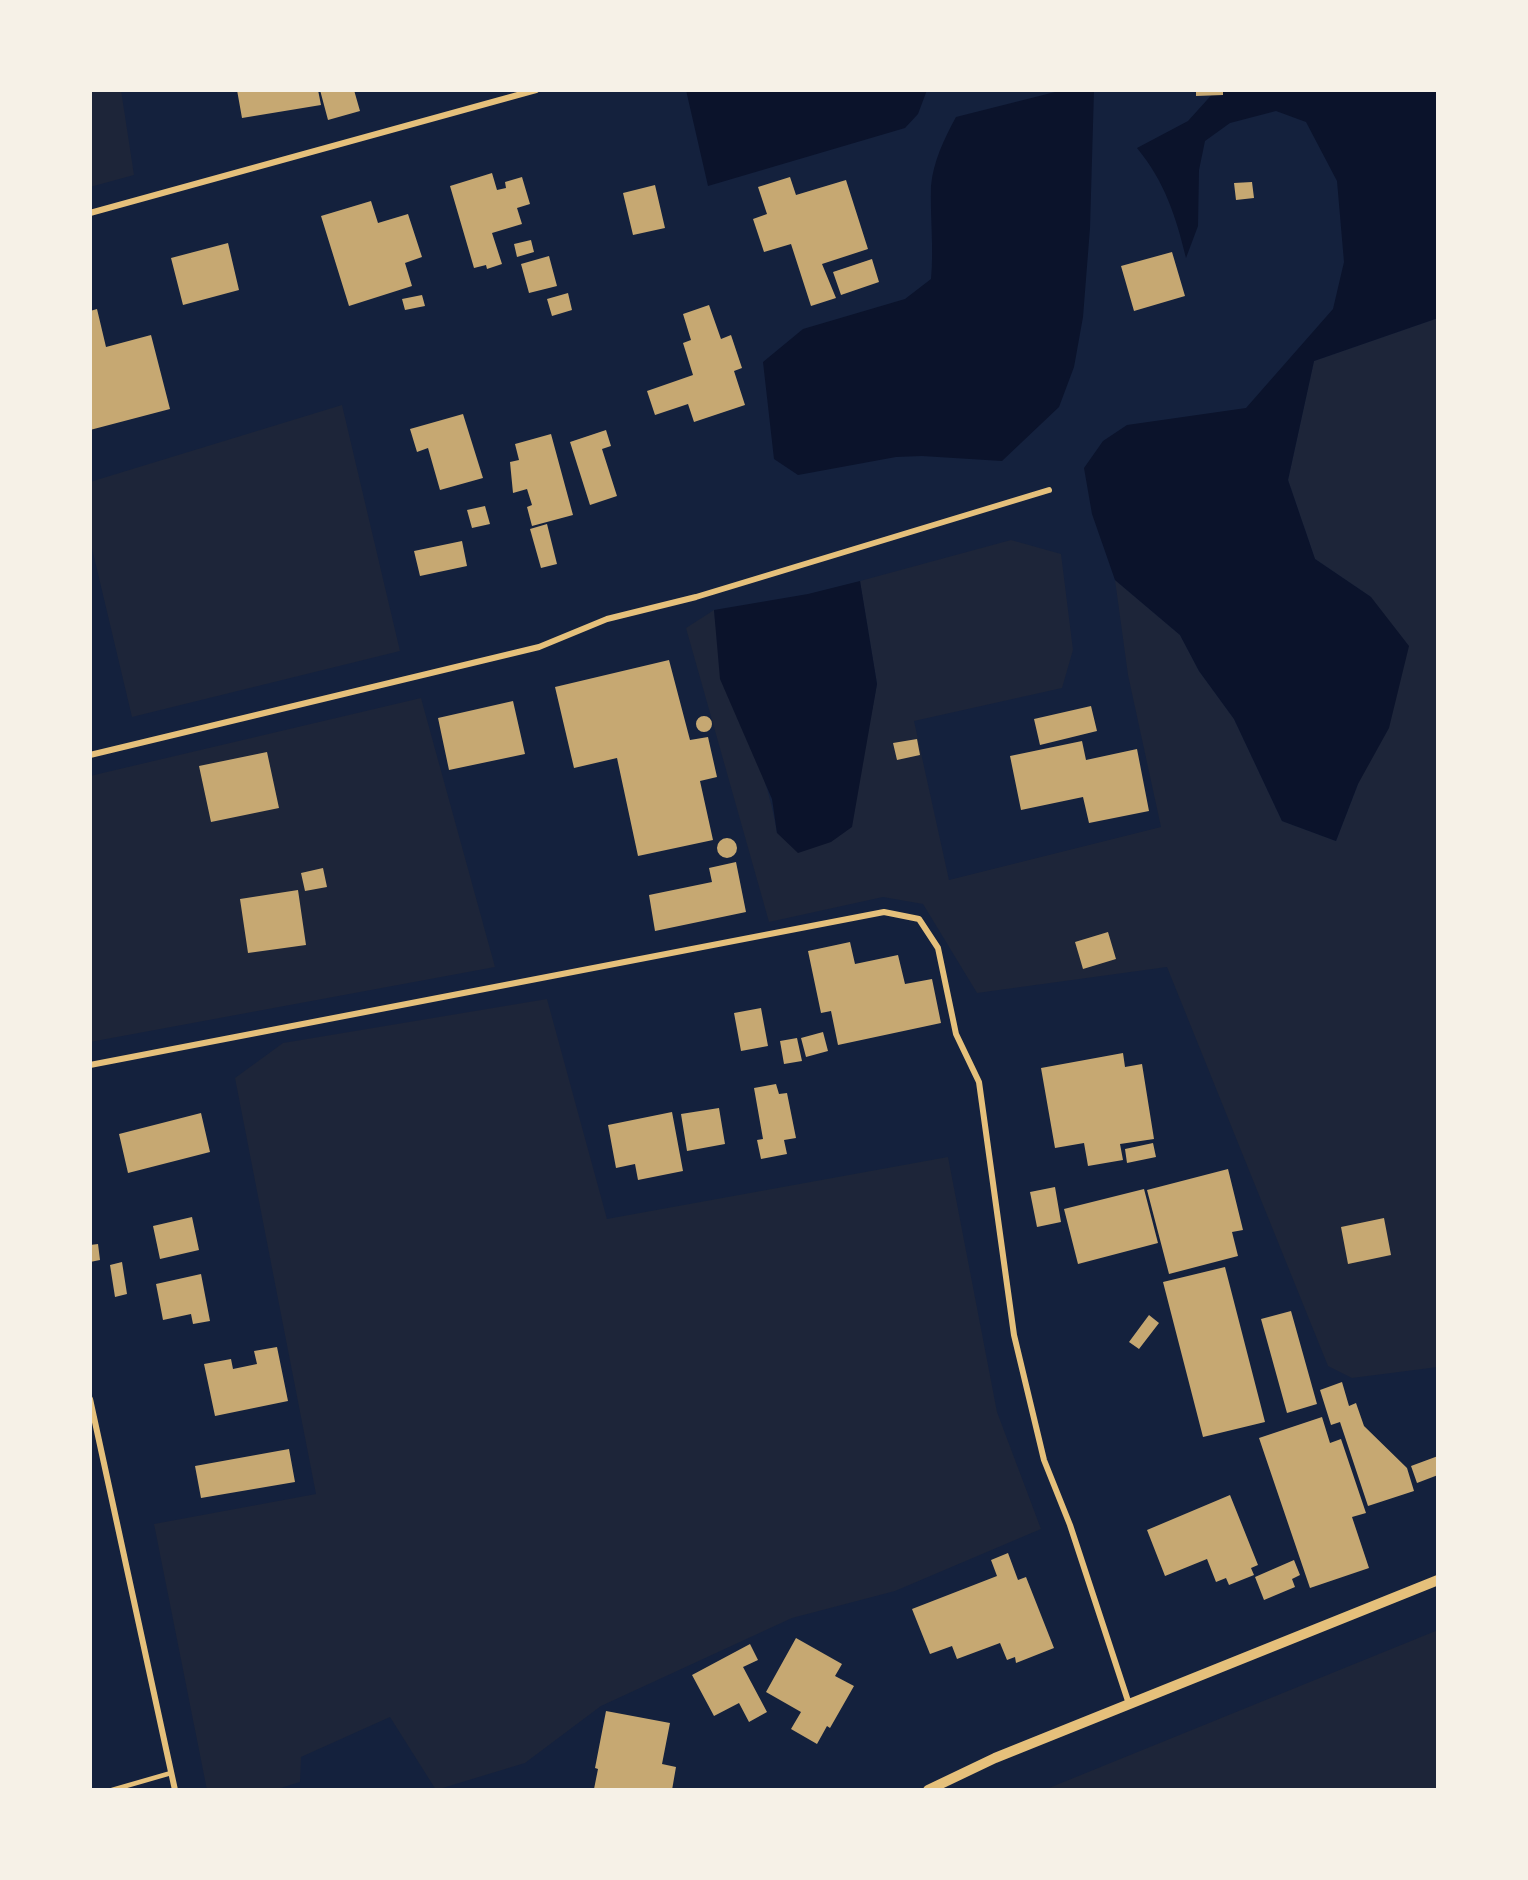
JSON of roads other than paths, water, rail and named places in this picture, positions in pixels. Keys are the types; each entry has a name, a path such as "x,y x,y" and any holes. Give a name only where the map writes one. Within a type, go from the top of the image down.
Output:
{"street":[{"path":"90,213 536,90"},
{"path":"90,755 539,647 608,618 696,597 1049,490"},
{"path":"90,1065 885,912 919,919 938,948 956,1034 979,1082 1014,1335 1044,1460 1070,1525 1129,1704"},
{"path":"90,1399 175,1790"},
{"path":"928,1790 995,1758 1438,1580"}],"lane":[{"path":"112,1790 171,1773"}]}
